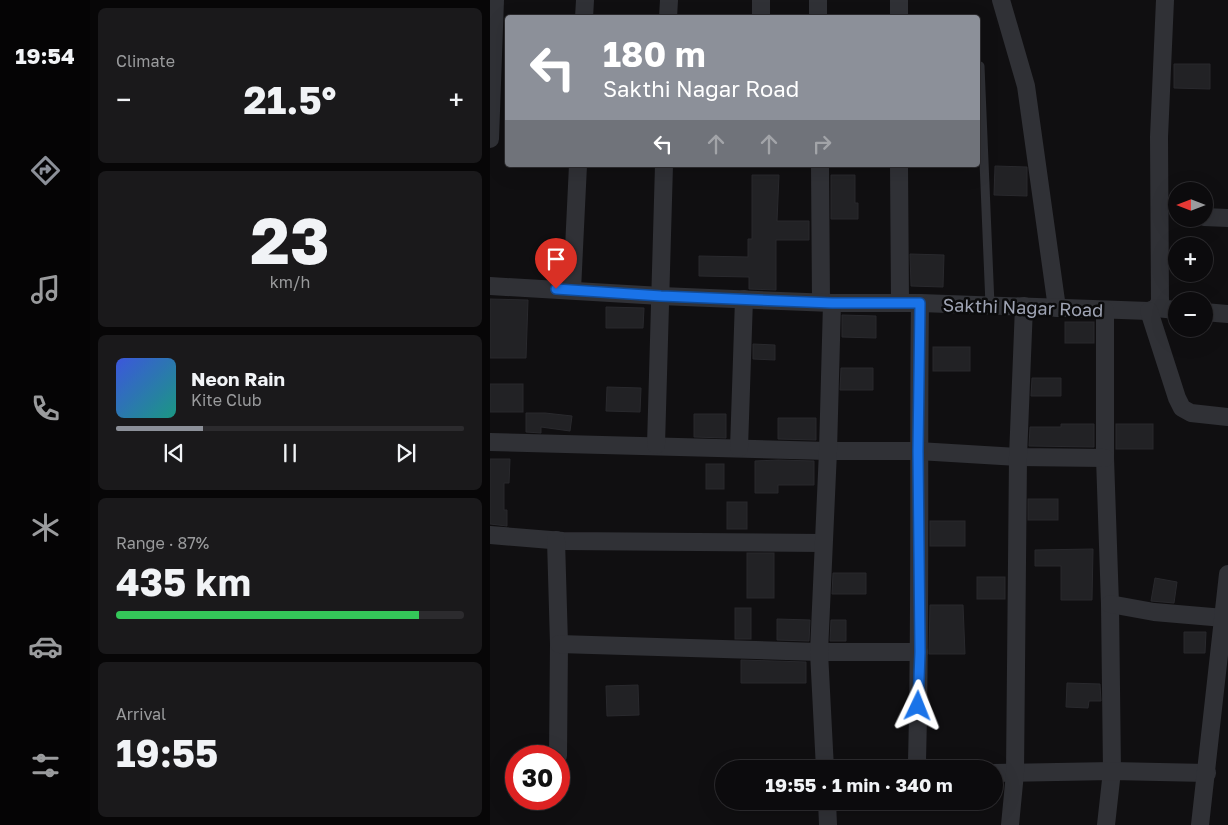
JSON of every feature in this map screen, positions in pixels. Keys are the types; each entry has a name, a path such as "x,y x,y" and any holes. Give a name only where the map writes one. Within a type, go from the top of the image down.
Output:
{"street":[{"path":"490,139 495,0"},
{"path":"584,15 585,0"},
{"path":"668,15 669,0"},
{"path":"761,0 761,15"},
{"path":"818,0 818,15"},
{"path":"899,0 899,15"},
{"path":"1001,0 1026,86 1057,308"},
{"path":"1165,0 1159,137 1168,216 1160,302 1152,310 1177,398 1182,408 1190,413 1228,418"},
{"path":"572,290 578,167"},
{"path":"656,446 664,167"},
{"path":"820,167 826,303 828,451 819,652 825,760"},
{"path":"899,167 900,302"},
{"path":"1213,217 1228,218"},
{"name":"Sakthi Nagar Road","path":"490,286 826,303 900,302 1105,310 1168,310"},
{"path":"739,448 744,299"},
{"path":"916,760 920,652 918,451 920,303"},
{"path":"1010,825 1015,772 1018,458 1024,306"},
{"path":"1105,310 1105,458 1110,604 1112,771 1106,825"},
{"path":"1213,313 1228,314"},
{"path":"490,442 828,451 918,451 1018,458 1105,458"},
{"path":"490,535 556,540 823,543"},
{"path":"556,540 559,644 558,745"},
{"path":"1200,825 1228,574"},
{"path":"1110,604 1154,612 1224,618"},
{"path":"559,644 819,652 920,652"},
{"path":"1003,773 1112,771 1207,773"},
{"path":"827,810 828,825"}],"lane":[{"path":"980,66 990,305"}],"building":[{"path":"1174,64 1210,64 1210,89 1174,88"},
{"path":"995,166 1027,167 1027,196 994,195"},
{"path":"752,175 779,175 777,221 809,221 809,240 776,240 776,290 749,289 749,277 699,276 699,256 748,257 748,239 752,239"},
{"path":"831,175 855,175 855,203 858,203 858,219 831,219"},
{"path":"910,254 944,255 943,287 911,286"},
{"path":"490,299 528,300 526,358 490,358"},
{"path":"606,307 644,308 643,328 606,328"},
{"path":"842,315 876,316 876,338 842,337"},
{"path":"1065,322 1094,322 1094,343 1065,343"},
{"path":"753,344 775,345 775,360 753,359"},
{"path":"933,347 970,347 970,371 933,371"},
{"path":"841,368 873,368 873,390 840,390"},
{"path":"1032,378 1061,378 1061,396 1031,396"},
{"path":"490,384 523,384 523,412 490,412"},
{"path":"607,387 641,388 640,412 606,411"},
{"path":"526,413 572,416 570,431 541,427 541,433 526,432"},
{"path":"694,414 726,414 726,438 694,437"},
{"path":"778,418 816,418 816,440 778,439"},
{"path":"1061,424 1094,424 1094,447 1029,446 1030,427 1061,427"},
{"path":"1116,424 1153,424 1153,449 1116,449"},
{"path":"490,459 510,459 509,483 504,483 504,510 507,510 507,526 490,524"},
{"path":"755,461 814,461 814,485 778,485 778,493 755,493"},
{"path":"706,464 724,464 724,489 706,489"},
{"path":"1028,499 1058,499 1058,520 1028,520"},
{"path":"727,502 747,502 747,529 727,529"},
{"path":"930,521 965,521 965,546 930,546"},
{"path":"1093,549 1092,600 1061,600 1061,566 1035,566 1035,550"},
{"path":"747,553 774,553 774,598 747,598"},
{"path":"833,573 866,573 866,594 832,594"},
{"path":"977,577 1005,577 1005,599 977,599"},
{"path":"1155,578 1177,582 1174,603 1151,601"},
{"path":"930,605 963,605 965,654 929,654"},
{"path":"735,608 751,608 751,639 735,639"},
{"path":"777,619 810,620 809,641 777,640"},
{"path":"831,620 846,620 846,641 830,641"},
{"path":"1184,632 1206,632 1205,653 1184,653"},
{"path":"741,660 806,662 806,683 741,683"},
{"path":"1067,683 1100,684 1101,701 1089,701 1088,708 1066,707"},
{"path":"638,685 639,715 607,716 606,686"}],"route":[{"path":"556,289 661,296 832,303 920,303 918,451 920,652 918,706"}]}
